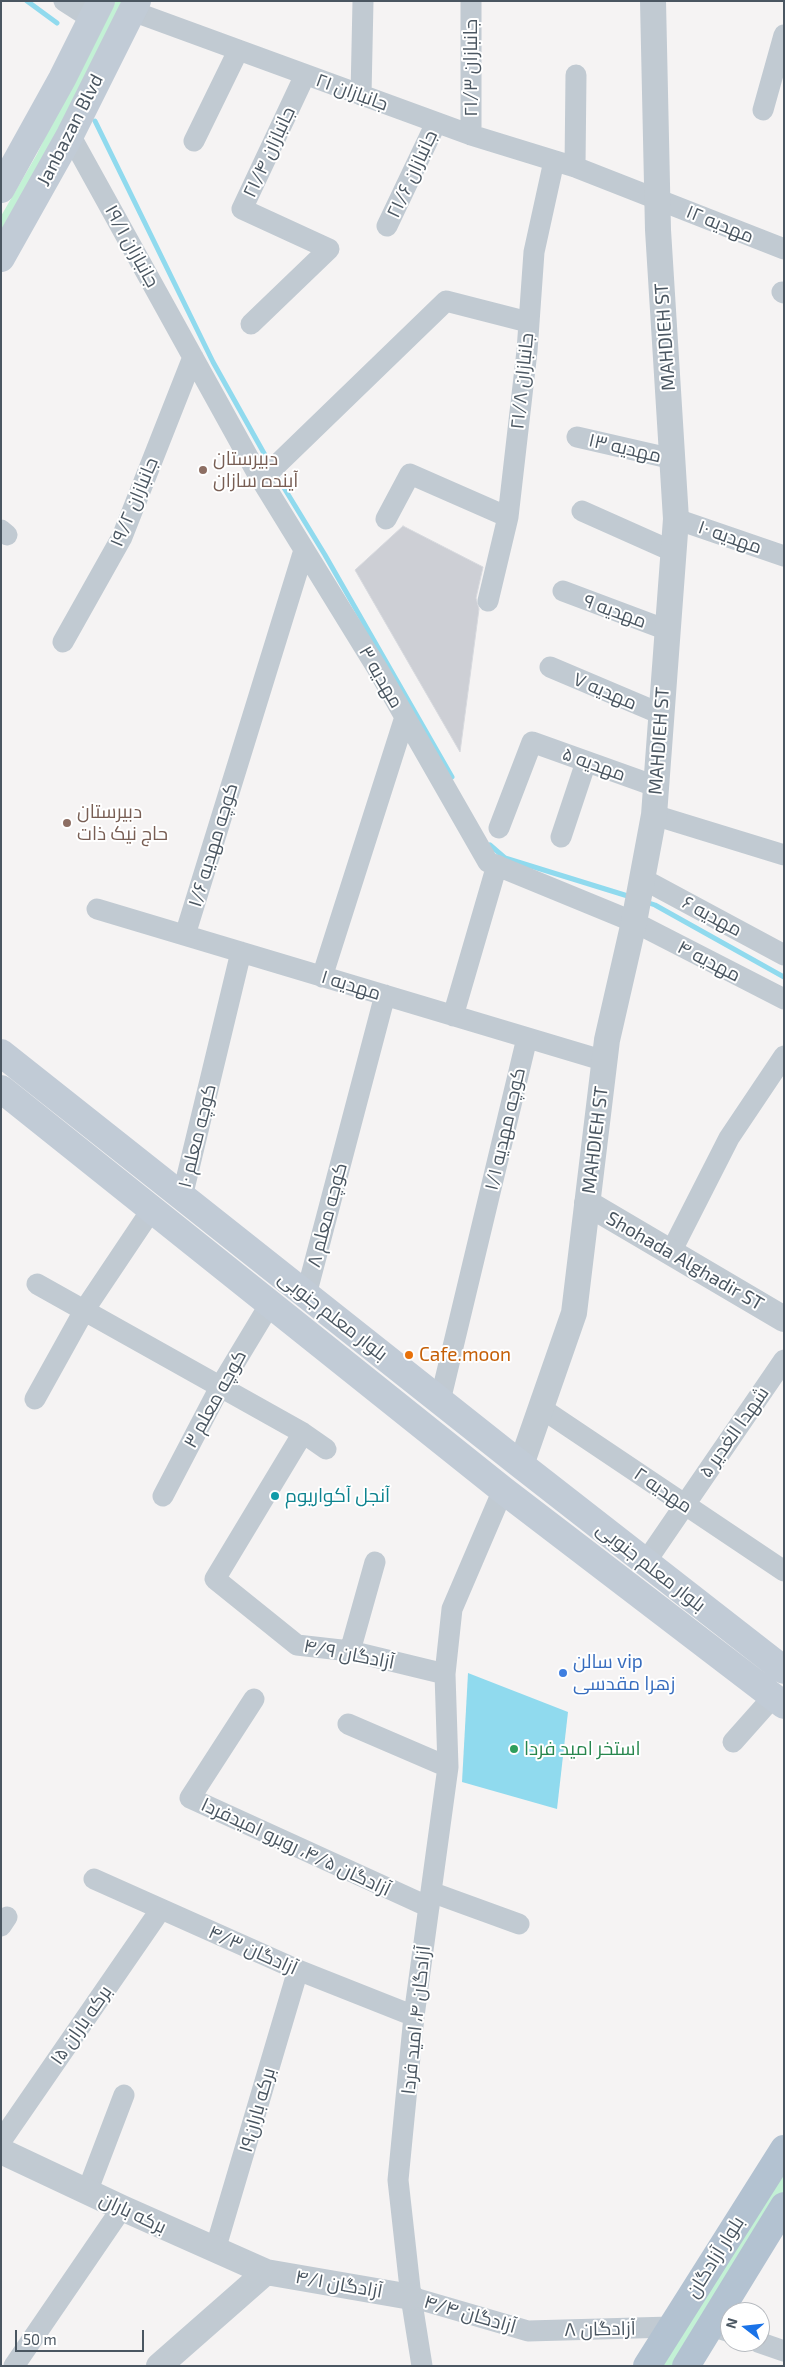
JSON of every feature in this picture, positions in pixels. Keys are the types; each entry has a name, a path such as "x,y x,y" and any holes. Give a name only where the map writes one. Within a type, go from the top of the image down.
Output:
{"main road":[{"name":"Janbazan Blvd","path":"1,258 70,135 135,6"},
{"name":"Janbazan Blvd","path":"1,189 96,10"},
{"name":"بلوار معلم جنوبی","path":"1,1053 521,1465 784,1670"},
{"name":"بلوار معلم جنوبی","path":"1,1089 503,1490 778,1701"},
{"path":"678,1624 695,1600"},
{"name":"بلوار آزادگان","path":"647,2366 784,2149"},
{"name":"بلوار آزادگان","path":"735,2302 784,2206"},
{"name":"بلوار آزادگان","path":"686,2366 720,2330"}],"street":[{"path":"64,1 96,10"},
{"path":"361,96 363,1"},
{"name":"جانبازان ۲۱/۳","path":"471,1 471,135"},
{"name":"MAHDIEH ST","path":"521,1465 574,1313 607,1040 634,922 654,814 676,519 657,199 653,1"},
{"name":"جانبازان ۲۱","path":"135,6 238,51 436,123 575,167"},
{"path":"763,110 784,35"},
{"path":"194,140 238,51"},
{"name":"جانبازان ۲۱/۴","path":"251,324 329,249 242,209 305,75"},
{"path":"575,167 576,75"},
{"name":"جانبازان ۲۱/۶","path":"387,226 436,123"},
{"name":"جانبازان ۱۹/۱","path":"70,135 193,357"},
{"name":"جانبازان ۲۱/۸","path":"488,601 508,517 527,351 534,252 554,161"},
{"name":"مهدیه ۱۲","path":"575,167 784,249"},
{"path":"261,480 446,300 528,322"},
{"name":"مهدیه ۳","path":"193,357 261,480 405,717 488,862 634,922"},
{"name":"جانبازان ۱۹/۲","path":"63,642 122,537 193,357"},
{"name":"مهدیه ۱۳","path":"578,437 672,459"},
{"path":"386,519 410,474 508,517"},
{"path":"582,511 674,552"},
{"name":"مهدیه ۱۰","path":"676,519 784,556"},
{"name":"کوچه مهدیه ۱/۶","path":"185,935 304,550"},
{"name":"مهدیه ۹","path":"563,592 667,630"},
{"name":"مهدیه ۷","path":"550,668 661,714"},
{"path":"322,976 405,717"},
{"name":"مهدیه ۵","path":"499,828 532,742 655,786"},
{"path":"561,837 586,762"},
{"path":"654,814 784,855"},
{"path":"452,1016 497,865"},
{"name":"مهدیه ۶","path":"641,878 783,952"},
{"name":"مهدیه ۱","path":"97,909 605,1061"},
{"name":"مهدیه ۴","path":"634,922 784,999"},
{"name":"کوچه معلم ۱۰","path":"182,1197 241,952"},
{"name":"کوچه معلم ۸","path":"306,1295 385,995"},
{"name":"کوچه مهدیه ۱/۱","path":"440,1401 527,1038"},
{"path":"671,1252 729,1138 784,1056"},
{"name":"Shohada Alghadir ST","path":"587,1203 671,1252 781,1312"},
{"path":"35,1399 85,1309 152,1209"},
{"path":"37,1284 85,1309 220,1388 303,1433 326,1449"},
{"name":"کوچه معلم ۳","path":"163,1496 220,1388 270,1304"},
{"name":"شهدا الغدیر ۵","path":"646,1562 784,1360"},
{"name":"مهدیه ۲","path":"541,1408 784,1571"},
{"name":"آزادگان ۴/۹","path":"303,1433 215,1579 297,1646 350,1651 445,1674"},
{"name":"آزادگان ۴، امید فردا","path":"422,2366 398,2180 414,2016 448,1767 445,1674 452,1609 503,1490"},
{"path":"350,1651 375,1562"},
{"name":"آزادگان ۴/۵، روبرو امیدفردا","path":"254,1699 190,1798 430,1900"},
{"path":"733,1742 778,1701"},
{"path":"348,1724 448,1767"},
{"name":"آزادگان ۴/۳","path":"94,1879 298,1970 414,2016"},
{"path":"430,1900 519,1924"},
{"name":"برکه باران ۱۵","path":"1,2141 161,1910"},
{"name":"برکه باران۱۹","path":"216,2250 298,1970"},
{"path":"87,2192 124,2095"},
{"name":"برکه باران","path":"1,2151 122,2208 266,2272"},
{"path":"14,2366 122,2208"},
{"path":"159,2366 266,2272"},
{"name":"آزادگان ۴/۱","path":"266,2272 412,2297"},
{"name":"آزادگان ۴/۴","path":"412,2297 528,2331"},
{"name":"آزادگان ۸","path":"528,2331 671,2327"},
{"path":"770,2346 784,2351"},
{"path":"1,2360 9,2366"}],"green space":[{"path":"110,1 122,1 64,124 1,235 1,216 37,154"},
{"path":"784,2163 784,2191 675,2366 661,2366"}],"water":[{"name":"استخر امید فردا","path":"468,1673 568,1712 557,1809 462,1782"}],"building":[{"path":"403,526 483,567 476,598 479,609 460,752 355,570"}],"waterway":[{"path":"27,1 57,23"},
{"path":"95,121 213,362 270,464"},
{"path":"275,473 325,555 452,777"},
{"path":"490,845 505,858 631,897"},
{"path":"646,902 655,905 784,977"}],"place":[{"name":"دبیرستان آینده سازان","path":"203,470"},
{"name":"دبیرستان حاج نیک ذات","path":"67,823"},
{"name":"Cafe.moon","path":"409,1355"},
{"name":"آنجل آکواریوم","path":"275,1496"},
{"name":"سالن vip زهرا مقدسی","path":"563,1673"},
{"name":"استخر امید فردا","path":"514,1749"}]}
